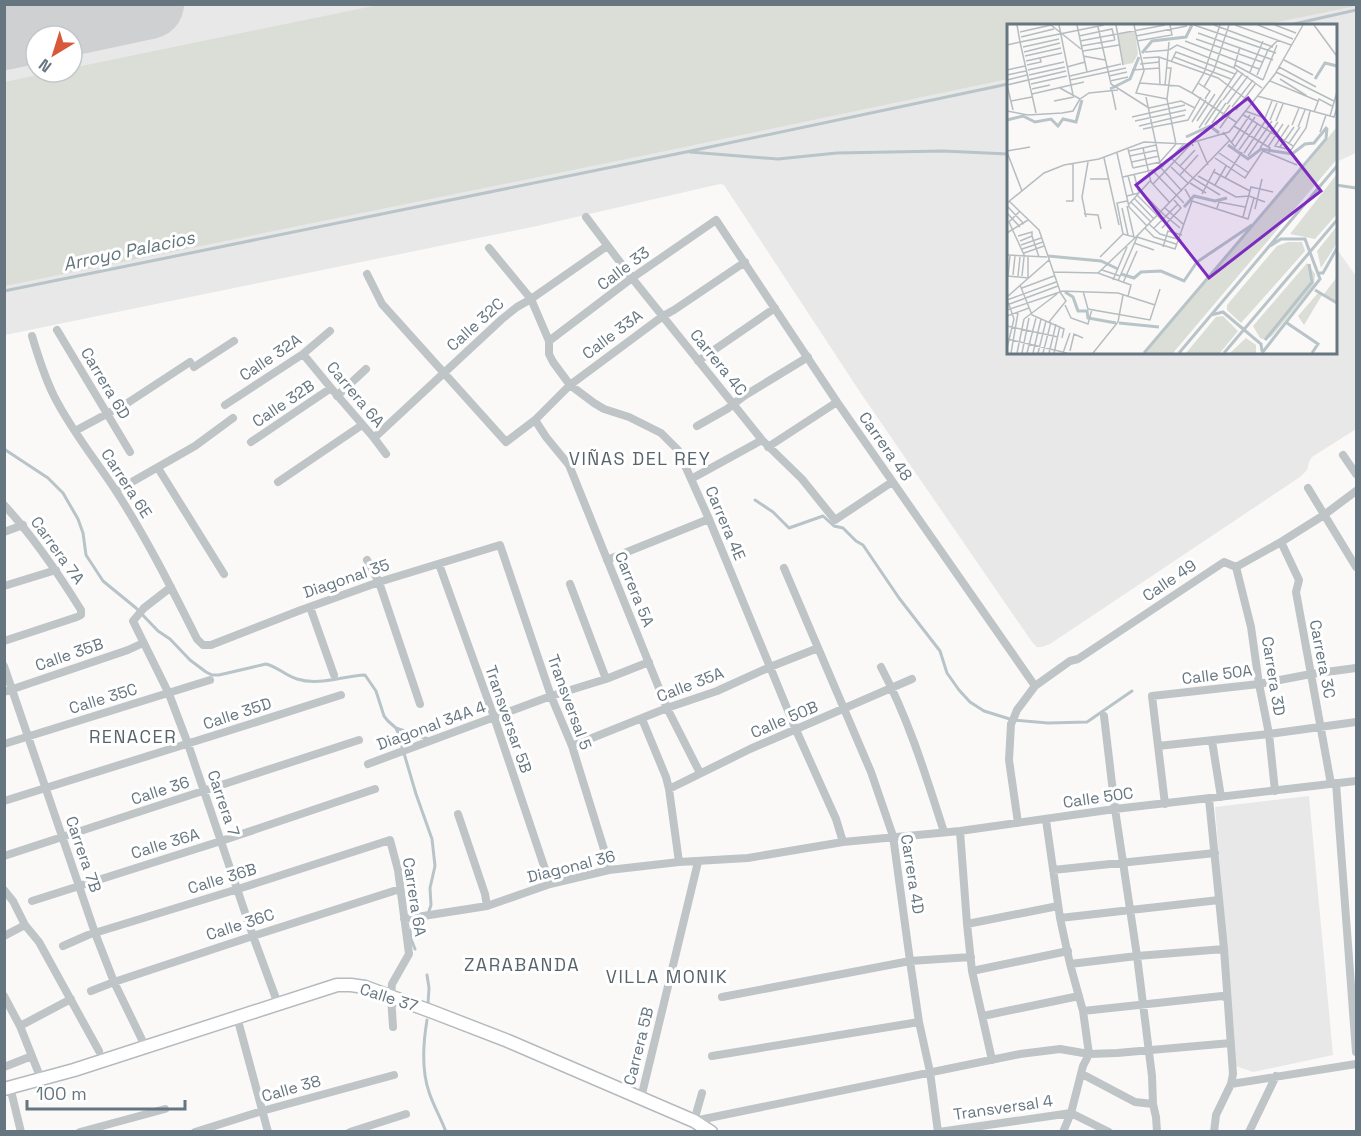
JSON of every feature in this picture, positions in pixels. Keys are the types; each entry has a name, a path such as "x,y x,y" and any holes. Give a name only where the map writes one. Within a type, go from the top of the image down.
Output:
{"main road":[{"name":"Calle 37","path":"7,1088 146,1048 338,986 351,985 391,996 508,1041 694,1121 711,1131"}],"street":[{"name":"Carrera 4C","path":"586,217 632,278 765,443 802,479 835,520 892,482"},
{"name":"Carrera 48","path":"716,220 837,402 1035,686"},
{"name":"Calle 33","path":"549,341 632,278 716,220"},
{"name":"Calle 32C","path":"374,438 502,319 607,246"},
{"name":"Carrera 4E","path":"489,248 531,299 549,341 549,354 570,385 604,409 629,417 661,433 678,450 836,819 843,842"},
{"name":"Calle 33A","path":"445,372 506,442 535,420 570,385 663,316 745,262"},
{"path":"367,274 382,304 445,372"},
{"path":"698,361 775,308"},
{"name":"Carrera 6D","path":"57,330 130,452"},
{"name":"Calle 32A","path":"225,405 303,354 330,331"},
{"name":"Carrera 6E","path":"32,336 54,396 153,552 197,639 203,645"},
{"path":"75,431 234,341"},
{"name":"Carrera 6A","path":"303,354 386,454"},
{"path":"697,426 808,357"},
{"path":"337,396 366,369"},
{"name":"Calle 32B","path":"251,442 331,388"},
{"path":"691,479 765,443 837,402"},
{"path":"116,491 195,446 233,418"},
{"name":"Carrera 5A","path":"535,420 569,465 667,708 700,773"},
{"path":"278,482 362,425"},
{"path":"1343,454 1356,474"},
{"path":"158,468 224,574"},
{"path":"1308,488 1356,567"},
{"name":"Calle 49","path":"1018,823 1009,760 1011,724 1017,710 1035,686 1224,562 1236,567 1324,515 1356,491"},
{"name":"Carrera 7A","path":"4,506 23,525 56,570 81,610 81,615 77,617 4,640"},
{"path":"607,560 709,519"},
{"path":"4,532 23,525"},
{"name":"Carrera 3C","path":"1281,542 1299,580 1296,592 1334,784 1356,1052"},
{"name":"Diagonal 35","path":"203,645 211,645 379,582 500,545"},
{"name":"Transversal 5","path":"500,545 551,696 572,746 609,870"},
{"path":"368,560 379,582 420,704"},
{"name":"Transversar 5B","path":"439,564 494,717 549,884"},
{"name":"Carrera 3D","path":"1236,567 1251,627 1269,734 1275,791"},
{"name":"Carrera 4D","path":"784,568 871,772 894,836 919,1022 939,1131"},
{"path":"4,586 56,570"},
{"path":"570,584 606,679"},
{"name":"Carrera 7","path":"171,587 144,608 133,621 134,625 169,694 188,744 278,1004"},
{"path":"310,607 334,675"},
{"name":"Calle 35B","path":"9,691 143,643"},
{"name":"Calle 35A","path":"572,746 667,708 717,691 818,648"},
{"name":"Diagonal 34A 4","path":"368,764 649,662"},
{"name":"Carrera 7B","path":"4,666 9,691 28,736 95,933 114,982 146,1048"},
{"path":"880,667 892,688 920,757 944,832"},
{"name":"Calle 50A","path":"1158,746 1152,696 1259,684 1356,668"},
{"name":"Calle 50B","path":"669,789 750,749 912,679"},
{"name":"Calle 35C","path":"4,744 210,680"},
{"name":"Calle 35D","path":"4,801 341,695"},
{"path":"1104,716 1114,809 1137,956 1157,1131"},
{"path":"642,719 666,777 679,862"},
{"path":"1165,804 1158,746 1356,722"},
{"name":"Calle 36","path":"4,856 359,740"},
{"path":"1212,741 1221,797"},
{"name":"Calle 50C","path":"748,858 843,842 960,831 1114,809 1356,781"},
{"name":"Calle 36A","path":"32,901 375,789"},
{"path":"1209,798 1224,948 1233,1074 1231,1084 1216,1115 1214,1131"},
{"path":"458,814 487,906"},
{"path":"1046,820 1060,918 1083,1011 1089,1054 1083,1066 1071,1113 1063,1131"},
{"path":"960,831 972,971 992,1060"},
{"name":"Carrera 6A","path":"390,840 398,870 409,954 393,984 391,996 393,1027"},
{"name":"Calle 36B","path":"63,946 73,940 390,840"},
{"path":"1053,870 1215,853"},
{"name":"Diagonal 36","path":"404,919 487,906 549,884 609,870 679,862 748,858"},
{"name":"Carrera 5B","path":"640,1098 698,861"},
{"name":"Calle 36C","path":"91,991 400,889"},
{"path":"4,890 14,901 25,925 39,942 99,1051"},
{"path":"1060,918 1219,900"},
{"path":"967,924 1058,906"},
{"path":"1346,912 1356,911"},
{"path":"4,936 25,925"},
{"path":"1070,964 1224,948"},
{"path":"972,971 1068,951"},
{"path":"722,997 910,961 971,957"},
{"path":"4,996 20,1026 41,1079"},
{"path":"983,1016 1079,996"},
{"path":"1083,1011 1222,996 1227,998"},
{"path":"20,1026 71,999"},
{"path":"237,1017 268,1131"},
{"path":"712,1056 919,1022"},
{"path":"702,1093 694,1121 1020,1054 1060,1049 1089,1054 1231,1042"},
{"path":"4,1067 32,1056"},
{"path":"1231,1084 1356,1064"},
{"path":"1082,1074 1135,1102 1154,1104"},
{"name":"Calle 38","path":"195,1131 394,1075"},
{"path":"1249,1131 1276,1076"},
{"path":"7,1088 21,1131"},
{"path":"80,1131 165,1109"},
{"path":"1071,1113 1108,1131"},
{"name":"Transversal 4","path":"939,1131 1071,1113"},
{"path":"350,1131 406,1114"}],"shaded area":[{"path":"1356,4 1356,6 1267,24 1007,24 1007,79 5,286 5,82 24,78 24,84 84,84 84,66 378,5"},
{"path":"5,5 1356,5 1356,153 1337,162 1337,24 1007,24 1007,354 1337,354 1337,249 1356,276 1356,429 1312,457 1307,470 1300,477 1050,644 1037,647 862,395 724,185 720,184 537,226 5,335"},
{"path":"1309,796 1333,1055 1253,1072 1236,1066 1215,807"}],"waterway":[{"path":"1294,24 1356,10"},
{"name":"Arroyo Palacios","path":"4,291 1007,84"},
{"path":"690,152 778,159 837,153 943,151 1007,154"},
{"path":"1337,185 1356,188"},
{"path":"4,449 48,478 63,493 78,519 83,533 86,555 103,581 206,672 219,675 266,664 293,678 305,681 365,675 376,691 384,716 396,728 432,839 435,866 428,914"},
{"path":"755,500 773,512 789,528 823,516 834,526 843,528 863,545 899,598 940,651 947,673 959,690 970,702 984,711 1013,720 1048,723 1087,722 1132,691"},
{"path":"396,728 428,739"},
{"path":"415,949 410,931 420,920"},
{"path":"427,975 428,1004"},
{"path":"427,1020 424,1047 426,1083 446,1132"}],"runway":[{"path":"4,35 149,4"}],"district":[{"name":"VIÑAS DEL REY","path":"640,459"},
{"name":"RENACER","path":"133,737"},
{"name":"ZARABANDA","path":"522,965"},
{"name":"VILLA MONIK","path":"667,977"}]}
